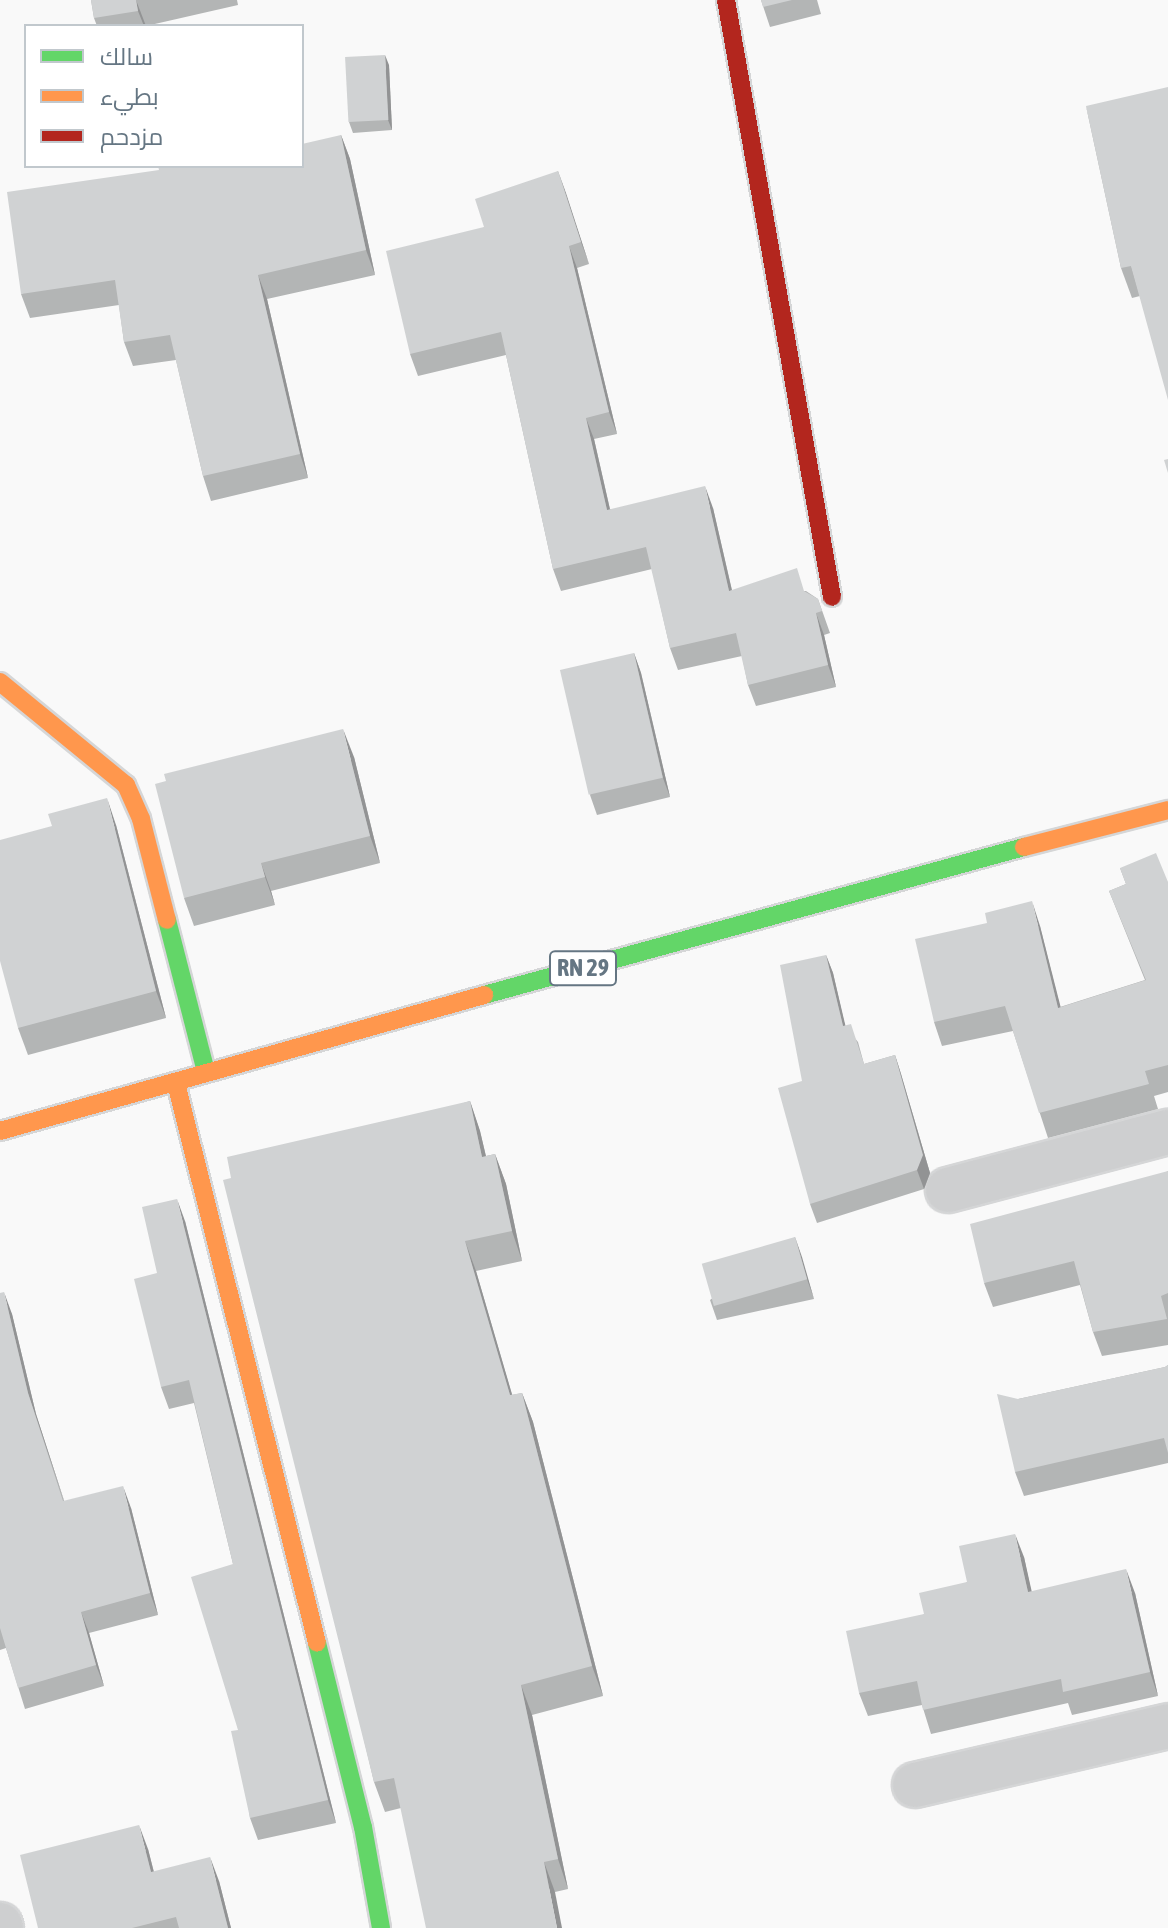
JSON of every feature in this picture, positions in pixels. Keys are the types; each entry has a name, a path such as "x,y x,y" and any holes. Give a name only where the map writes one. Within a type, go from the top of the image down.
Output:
{"street":[{"path":"726,0 832,597"},
{"path":"0,682 126,785 141,819 206,1072"},
{"name":"RN 29","path":"0,1131 1168,810"},
{"path":"176,1083 363,1827 381,1928"},
{"path":"948,1190 1168,1132"},
{"path":"915,1785 1168,1726"}],"building":[{"path":"91,0 136,0 138,11 94,18"},
{"path":"761,0 792,0 763,7"},
{"path":"385,55 388,120 348,122 345,57"},
{"path":"1168,87 1168,400 1131,266 1121,268 1086,106"},
{"path":"341,135 366,250 258,275 300,454 203,476 170,335 124,342 115,280 21,294 7,192 158,168 304,168 304,144"},
{"path":"558,171 581,242 569,246 609,412 586,418 607,510 705,486 729,591 797,568 804,591 818,599 822,611 816,613 828,665 748,685 736,633 670,648 646,547 553,569 501,332 410,354 386,251 484,227 475,199"},
{"path":"634,653 663,778 589,795 560,670"},
{"path":"343,729 370,836 261,863 265,877 184,898 155,784 166,781 164,774"},
{"path":"107,798 156,991 18,1028 0,961 0,840 52,826 48,814"},
{"path":"1156,853 1168,882 1168,1065 1145,1071 1149,1084 1039,1113 1005,1006 934,1022 915,939 987,923 985,913 1032,901 1058,1008 1146,980 1109,891 1126,884 1120,868"},
{"path":"826,955 843,1026 851,1024 864,1064 895,1055 923,1155 917,1170 810,1204 778,1088 802,1081 780,965"},
{"path":"470,1101 482,1157 495,1154 512,1231 465,1241 510,1395 522,1393 592,1666 521,1685 558,1859 544,1862 557,1928 426,1928 394,1778 374,1782 223,1180 231,1178 227,1157"},
{"path":"1168,1171 1168,1293 1161,1296 1167,1319 1093,1332 1074,1261 984,1283 970,1224"},
{"path":"177,1199 328,1800 250,1818 231,1731 238,1730 191,1577 233,1564 189,1380 161,1387 134,1279 157,1273 142,1207"},
{"path":"795,1237 807,1279 714,1306 702,1264"},
{"path":"4,1292 28,1393 63,1501 123,1486 150,1593 81,1612 96,1665 18,1688 0,1628 0,1293"},
{"path":"1168,1365 1168,1453 1164,1438 1015,1472 997,1394 1018,1399"},
{"path":"1015,1534 1028,1592 1126,1569 1150,1672 1063,1692 1061,1679 923,1710 917,1681 859,1693 846,1631 924,1614 919,1593 967,1582 959,1546"},
{"path":"139,1825 151,1872 210,1857 228,1928 179,1928 176,1917 132,1928 38,1928 20,1855"}],"traffic: fast":[{"path":"484,995 1024,847"},
{"path":"167,920 206,1072"},
{"path":"317,1643 363,1827 381,1928"}],"traffic: slow":[{"path":"0,682 126,785 141,819 167,920"},
{"path":"1024,847 1168,810"},
{"path":"0,1131 484,995"},
{"path":"176,1083 317,1643"}],"traffic: jam":[{"path":"726,0 832,597"}]}
